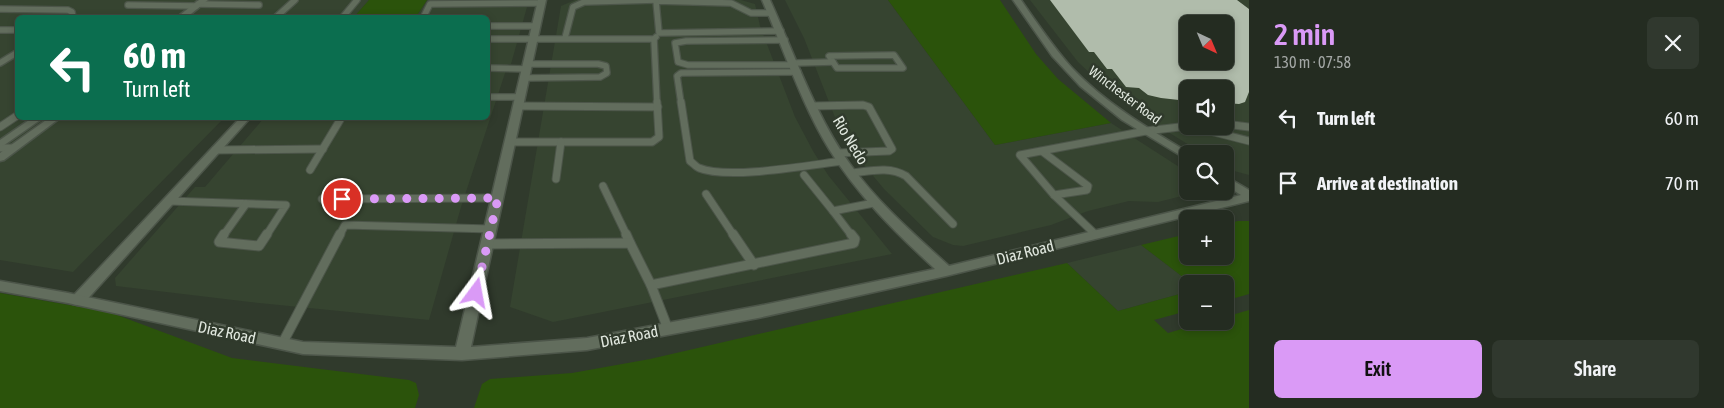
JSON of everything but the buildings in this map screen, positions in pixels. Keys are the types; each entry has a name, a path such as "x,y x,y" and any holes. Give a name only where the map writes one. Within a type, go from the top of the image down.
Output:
{"street":[{"name":"Rio Nedo","path":"766,0 813,106 841,157 874,203 904,234 946,272"},
{"name":"Winchester Road","path":"1017,0 1070,71 1108,104 1179,151"},
{"path":"462,354 542,2"},
{"path":"184,15 199,4"},
{"path":"0,146 35,120"},
{"path":"0,158 52,120"},
{"path":"78,300 243,120"},
{"path":"1234,186 1249,196"},
{"name":"Diaz Road","path":"0,286 78,300 303,348 462,354 587,344 668,329 946,272 1249,196"}],"lane":[{"path":"278,15 295,0"},
{"path":"344,15 357,0"},
{"path":"510,142 652,142 660,137 654,40 659,33 656,1"},
{"path":"424,15 430,4 542,2"},
{"path":"566,38 573,7 584,2 731,3 751,13 772,13"},
{"path":"128,5 199,4 259,6"},
{"path":"0,9 68,10 72,12 72,15"},
{"path":"490,26 536,26"},
{"path":"0,30 15,30"},
{"path":"659,33 783,36"},
{"path":"783,36 674,43 678,62 688,65 796,66"},
{"path":"490,39 654,40"},
{"path":"0,63 15,54"},
{"path":"894,55 903,68 837,68 833,62 830,56 894,55"},
{"path":"813,106 863,105 869,107 892,149 783,169 720,173 698,168 690,161 677,76 682,73 833,62"},
{"path":"490,68 600,77 607,73 606,66 598,64 526,70"},
{"path":"490,97 520,101 658,107"},
{"path":"0,127 15,117"},
{"path":"310,170 340,120"},
{"path":"1234,125 1249,126"},
{"path":"1095,234 1054,195 1020,155 1146,131 1179,127"},
{"path":"1226,135 1249,141"},
{"path":"556,179 561,142"},
{"path":"0,146 13,148"},
{"path":"215,150 323,149"},
{"path":"1043,152 1088,186 1087,190 1054,195"},
{"path":"852,173 891,169 899,171 953,224"},
{"path":"652,285 854,243 855,240 804,175"},
{"path":"603,186 652,285 668,329"},
{"path":"706,194 754,265"},
{"path":"322,199 498,198"},
{"path":"169,201 286,205 259,246 219,242 246,204"},
{"path":"833,211 874,203"},
{"path":"282,344 345,225 491,229"},
{"path":"487,244 630,243"}],"shaded area":[{"path":"0,0 369,0 356,15 15,15 15,120 222,120 73,272 0,260"},
{"path":"427,0 529,0 511,64 508,64 490,119 490,15 417,15"},
{"path":"575,0 741,0 755,4 760,26 795,117 813,151 828,175 892,254 553,322 510,307 561,6"},
{"path":"785,0 888,0 995,145 1111,123 1179,167 1179,197 1158,202 1129,201 1088,211 1051,225 963,246 953,245 933,237 884,189 855,154 836,120 804,38"},
{"path":"1030,0 1249,0 1249,175 1234,171 1234,145 1189,145 1150,121 1106,88 1078,62"},
{"path":"262,120 490,120 461,207 429,320 116,286 115,278 195,187 205,187"},
{"path":"1141,245 1180,275 1179,294 1118,311 1067,263"}],"green space":[{"path":"369,0 427,0 417,15 356,15"},
{"path":"888,0 1000,0 1036,54 1058,79 1111,123 995,145"},
{"path":"1249,221 1249,294 1234,298 1234,275 1180,275 1141,245 1179,236 1179,265 1234,265 1234,222"},
{"path":"1067,263 1118,311 1179,294 1179,313 1154,320 1168,333 1179,330 1234,330 1234,314 1249,310 1249,408 474,408 482,384 490,379 572,373 650,359"},
{"path":"0,293 109,312 232,358 409,380 416,383 419,395 415,408 0,408"}],"route":[{"path":"342,199 498,198 476,293"}]}
